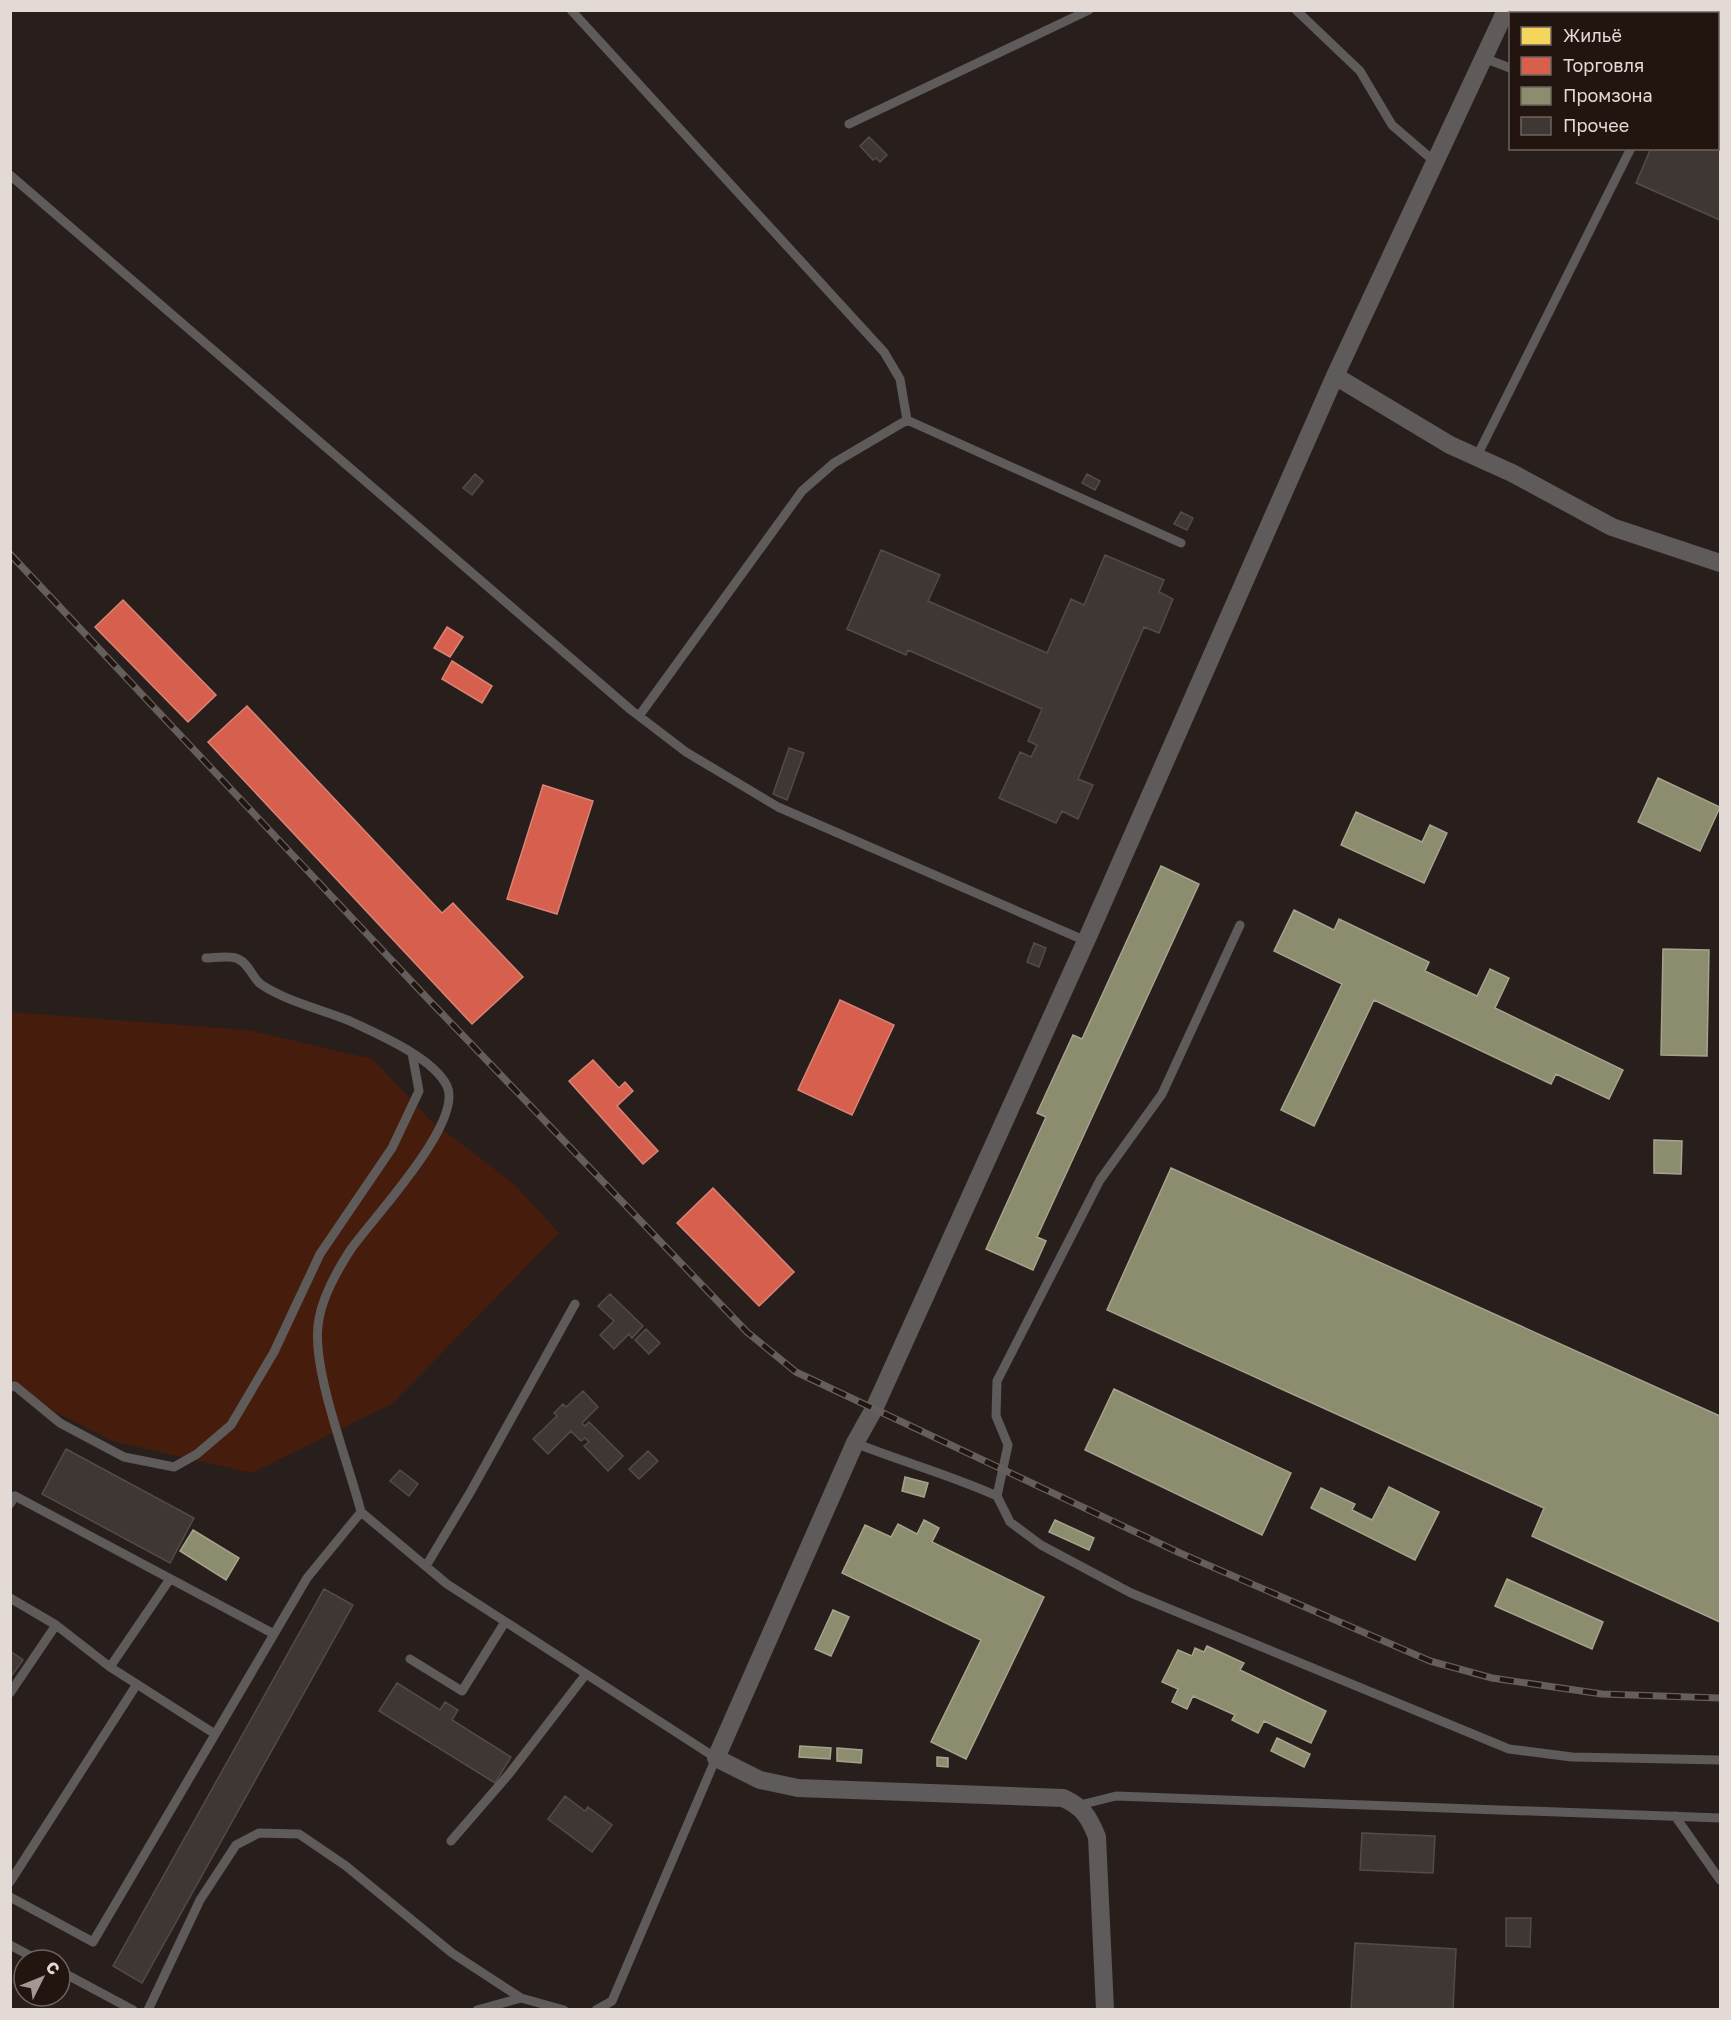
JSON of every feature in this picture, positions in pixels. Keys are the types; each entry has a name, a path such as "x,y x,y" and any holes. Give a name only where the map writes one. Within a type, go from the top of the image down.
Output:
{"street":[{"path":"1105,2010 1097,1837 1089,1818 1080,1805 1063,1798 798,1788 760,1780 716,1758 855,1443 874,1409 1086,941 1335,376 1506,10"},
{"path":"1335,376 1450,445 1512,473 1612,527 1720,563"}],"lane":[{"path":"571,10 884,352 900,379 907,420"},
{"path":"849,124 1089,10"},
{"path":"1296,10 1360,71 1392,125 1435,162"},
{"path":"1484,58 1509,68"},
{"path":"1476,458 1630,150"},
{"path":"10,175 639,716 686,752 778,807 1086,941"},
{"path":"907,420 1181,543"},
{"path":"639,716 802,491 834,464 907,420"},
{"path":"1240,925 1162,1094 1100,1180 997,1381 996,1416 1008,1445 997,1496 1010,1522 1041,1545 1131,1593 1509,1749 1572,1756 1720,1760"},
{"path":"206,958 237,958 248,966 259,984 282,996 330,1013 399,1043 431,1068 446,1085 450,1099 446,1117 433,1141 351,1250 331,1284 319,1318 316,1342 322,1376 361,1512 447,1584 716,1758 612,2001 596,2010"},
{"path":"10,1387 15,1386 60,1423 124,1457 174,1467 197,1454 231,1425 274,1352 320,1254 392,1148 419,1091 412,1053"},
{"path":"426,1566 471,1491 575,1304"},
{"path":"855,1443 908,1464 946,1473 997,1496"},
{"path":"10,1504 15,1496 274,1634"},
{"path":"10,1897 93,1942 307,1578 361,1512"},
{"path":"110,1667 170,1579"},
{"path":"10,1598 56,1625 110,1667 215,1734"},
{"path":"410,1659 462,1692 505,1622"},
{"path":"10,1693 56,1625"},
{"path":"450,1841 509,1774 586,1674"},
{"path":"10,1882 137,1684"},
{"path":"1080,1805 1116,1796 1720,1818"},
{"path":"1675,1816 1720,1880"},
{"path":"148,2010 200,1900 236,1845 259,1833 299,1834 346,1866 452,1953 521,1998 564,2010"},
{"path":"72,1977 133,2010"},
{"path":"477,2010 521,1998"}],"shaded area":[{"path":"10,1012 248,1030 373,1059 431,1121 513,1183 559,1233 393,1403 252,1473 112,1441 11,1389"}],"building: Жильё":[{"path":"1560,10 1594,10 1593,12 1560,12"}],"building: Торговля":[{"path":"123,600 216,695 188,722 95,627"},
{"path":"447,627 463,637 450,657 434,648"},
{"path":"452,661 492,686 482,703 442,679"},
{"path":"247,706 442,913 453,903 523,977 472,1024 208,742"},
{"path":"543,785 593,801 557,914 507,899"},
{"path":"840,1000 894,1025 852,1115 798,1090"},
{"path":"593,1060 619,1088 625,1082 633,1091 617,1106 658,1151 643,1164 569,1081"},
{"path":"713,1188 794,1272 759,1306 677,1223"}],"building: Промзона":[{"path":"1658,778 1720,807 1700,851 1638,822"},
{"path":"1356,812 1422,842 1430,825 1447,833 1424,883 1341,845"},
{"path":"1161,866 1199,884 1037,1237 1046,1241 1033,1270 986,1249 1046,1117 1037,1113 1073,1035 1082,1039"},
{"path":"1294,910 1334,930 1339,919 1429,962 1425,971 1477,996 1490,969 1509,978 1495,1008 1623,1070 1609,1099 1556,1074 1551,1084 1374,1000 1314,1126 1281,1110 1342,984 1274,951"},
{"path":"1663,949 1709,950 1707,1056 1661,1055"},
{"path":"1654,1140 1682,1141 1681,1174 1654,1173"},
{"path":"1171,1168 1720,1416 1720,1622 1532,1536 1544,1508 1107,1310"},
{"path":"1114,1389 1291,1473 1262,1535 1085,1450"},
{"path":"905,1477 928,1483 924,1497 902,1491"},
{"path":"1389,1487 1439,1512 1415,1560 1311,1508 1321,1488 1355,1504 1352,1510 1372,1520"},
{"path":"924,1520 939,1528 932,1542 1044,1597 966,1759 931,1742 981,1640 842,1573 865,1525 891,1537 898,1524 917,1534"},
{"path":"1055,1520 1094,1538 1089,1550 1049,1532"},
{"path":"193,1530 239,1558 226,1580 180,1551"},
{"path":"1507,1579 1603,1622 1592,1649 1495,1606"},
{"path":"833,1610 849,1617 831,1656 815,1649"},
{"path":"1207,1646 1244,1663 1240,1670 1326,1711 1311,1743 1264,1721 1258,1733 1232,1720 1235,1715 1193,1696 1187,1709 1172,1702 1178,1689 1162,1682 1178,1650 1192,1656 1195,1648 1204,1652"},
{"path":"1277,1738 1310,1754 1304,1767 1271,1751"},
{"path":"800,1746 831,1748 830,1759 799,1757"},
{"path":"837,1748 862,1750 861,1763 837,1761"},
{"path":"937,1757 948,1758 948,1767 937,1766"}],"building: Прочее":[{"path":"869,137 887,155 880,162 876,158 873,160 860,146"},
{"path":"1719,146 1720,220 1636,183 1650,150 1719,150"},
{"path":"475,474 483,481 472,495 463,488"},
{"path":"1087,474 1100,481 1095,490 1082,483"},
{"path":"1181,512 1193,518 1187,530 1174,524"},
{"path":"881,550 940,575 928,601 1047,653 1071,599 1084,605 1105,555 1164,580 1159,592 1173,599 1159,633 1144,627 1078,779 1093,785 1078,819 1062,811 1056,823 999,798 1020,752 1031,757 1037,745 1028,741 1042,709 908,650 906,655 847,629"},
{"path":"789,748 804,753 787,800 773,794"},
{"path":"1034,943 1046,948 1039,967 1027,962"},
{"path":"610,1294 643,1326 632,1338 629,1334 614,1349 600,1335 614,1321 598,1306"},
{"path":"646,1329 660,1343 649,1354 635,1340"},
{"path":"583,1391 598,1407 582,1423 585,1426 589,1422 623,1456 608,1471 584,1446 589,1442 585,1438 581,1441 571,1431 548,1454 533,1439 557,1416 554,1413 563,1404 566,1407"},
{"path":"66,1449 194,1518 170,1563 42,1494"},
{"path":"648,1451 658,1461 639,1479 629,1469"},
{"path":"400,1470 418,1484 409,1496 390,1481"},
{"path":"324,1589 353,1605 142,1983 113,1966"},
{"path":"10,1651 23,1660 10,1678"},
{"path":"397,1683 440,1710 445,1702 458,1710 452,1720 511,1757 495,1783 379,1711"},
{"path":"565,1796 585,1811 588,1807 612,1825 592,1852 548,1819"},
{"path":"1362,1833 1435,1836 1433,1873 1360,1870"},
{"path":"1506,1918 1531,1918 1530,1947 1506,1946"},
{"path":"1355,1943 1456,1949 1453,2010 1351,2010"}],"railway":[{"path":"10,554 428,999 747,1332 796,1372 1180,1553 1430,1661 1492,1678 1602,1694 1720,1698"}]}
